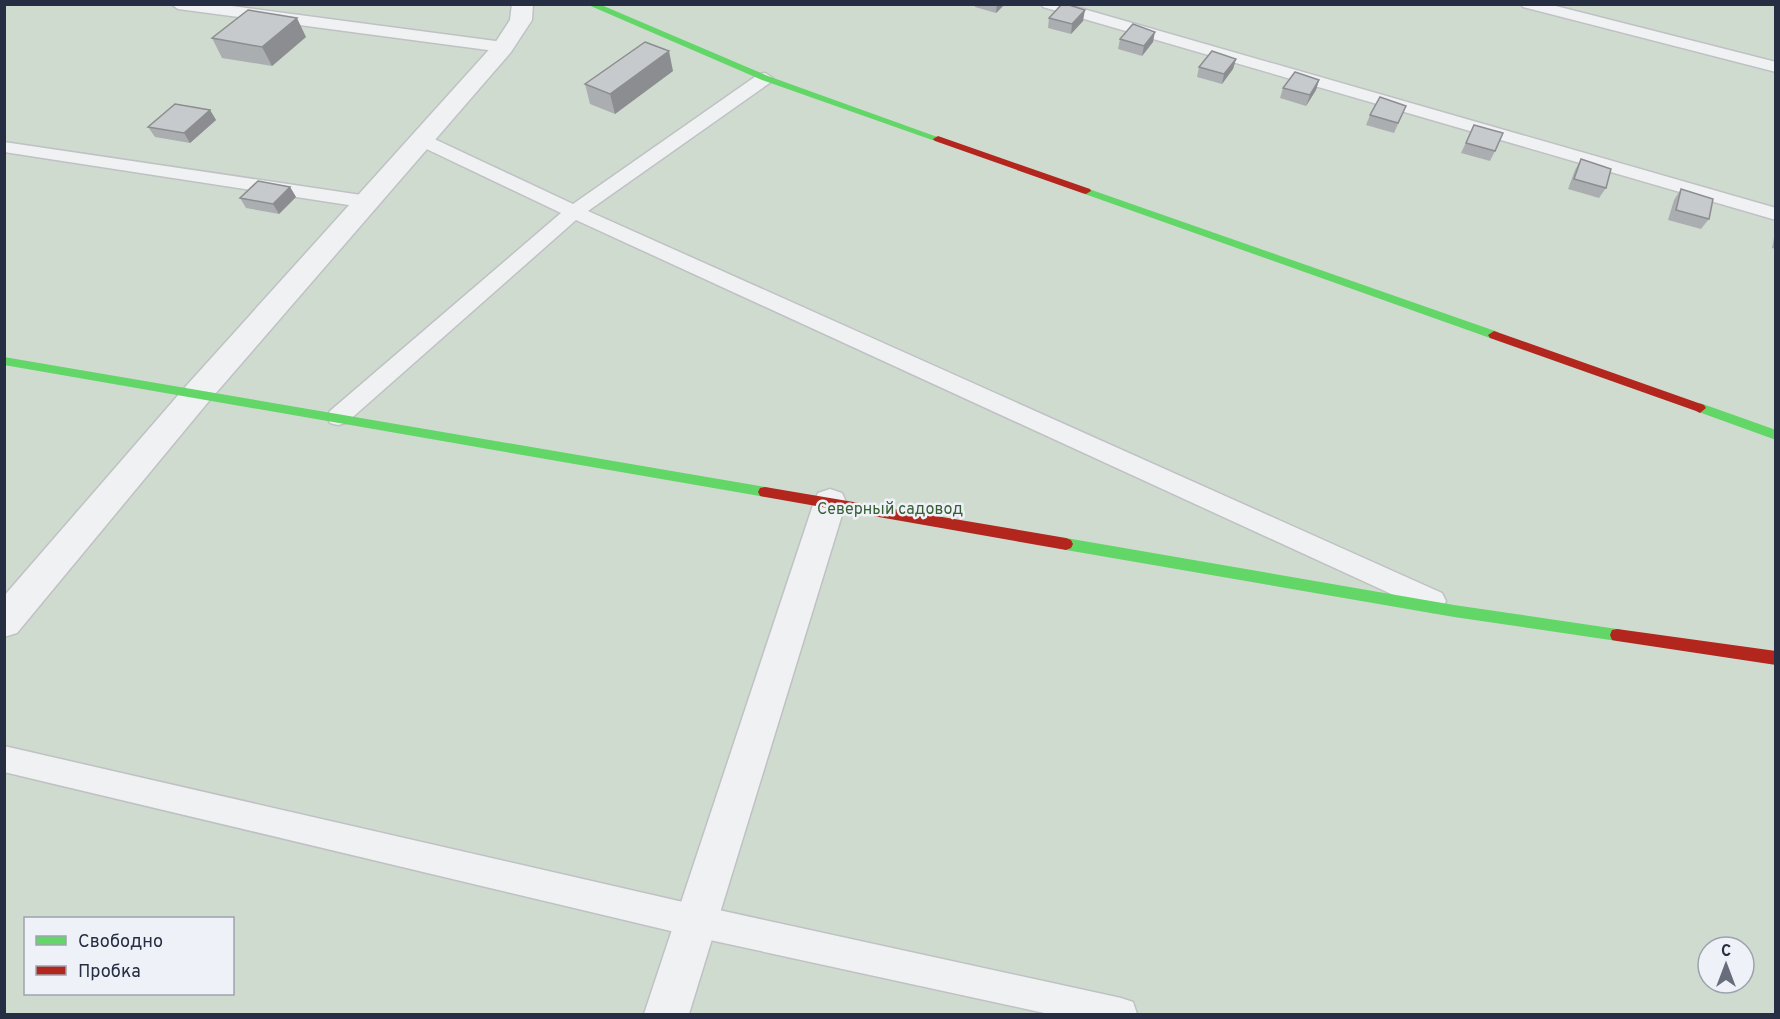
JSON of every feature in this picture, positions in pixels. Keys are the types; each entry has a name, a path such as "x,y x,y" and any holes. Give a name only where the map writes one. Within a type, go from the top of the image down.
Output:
{"street":[{"path":"4,622 198,393 502,47 521,20 523,4"},
{"path":"590,4 765,78 1776,435"},
{"path":"4,361 1455,611 1776,658"},
{"path":"666,1014 830,502"}],"lane":[{"path":"178,4 502,47"},
{"path":"1048,4 1776,214"},
{"path":"1528,4 1776,67"},
{"path":"338,417 574,212 765,78"},
{"path":"422,140 574,212 1455,611"},
{"path":"4,147 368,202"},
{"path":"4,759 696,921 1121,1014"}],"green space":[{"name":"Северный садовод","path":"5,5 1775,5 1775,1014 5,1014"}],"building":[{"path":"1062,4 1085,10 1072,24 1049,18"},
{"path":"248,10 297,18 262,47 212,38"},
{"path":"1133,24 1155,32 1144,46 1120,39"},
{"path":"645,42 669,51 610,94 585,84"},
{"path":"1212,51 1236,59 1224,74 1199,67"},
{"path":"1295,72 1319,80 1310,95 1283,88"},
{"path":"1380,97 1406,106 1398,123 1370,115"},
{"path":"175,104 210,110 184,133 148,127"},
{"path":"1474,125 1503,133 1495,151 1466,143"},
{"path":"1581,159 1611,169 1606,188 1574,179"},
{"path":"258,181 290,187 273,204 240,198"},
{"path":"1681,189 1713,199 1709,219 1676,210"}],"traffic: fast":[{"path":"590,4 765,78 938,139"},
{"path":"1086,191 1494,335"},
{"path":"4,361 765,492"},
{"path":"1700,408 1776,435"},
{"path":"1066,544 1454,611 1617,635"}],"traffic: jam":[{"path":"938,139 1086,191"},
{"path":"1494,335 1700,408"},
{"path":"765,492 1066,544"},
{"path":"1617,635 1776,658"}]}
